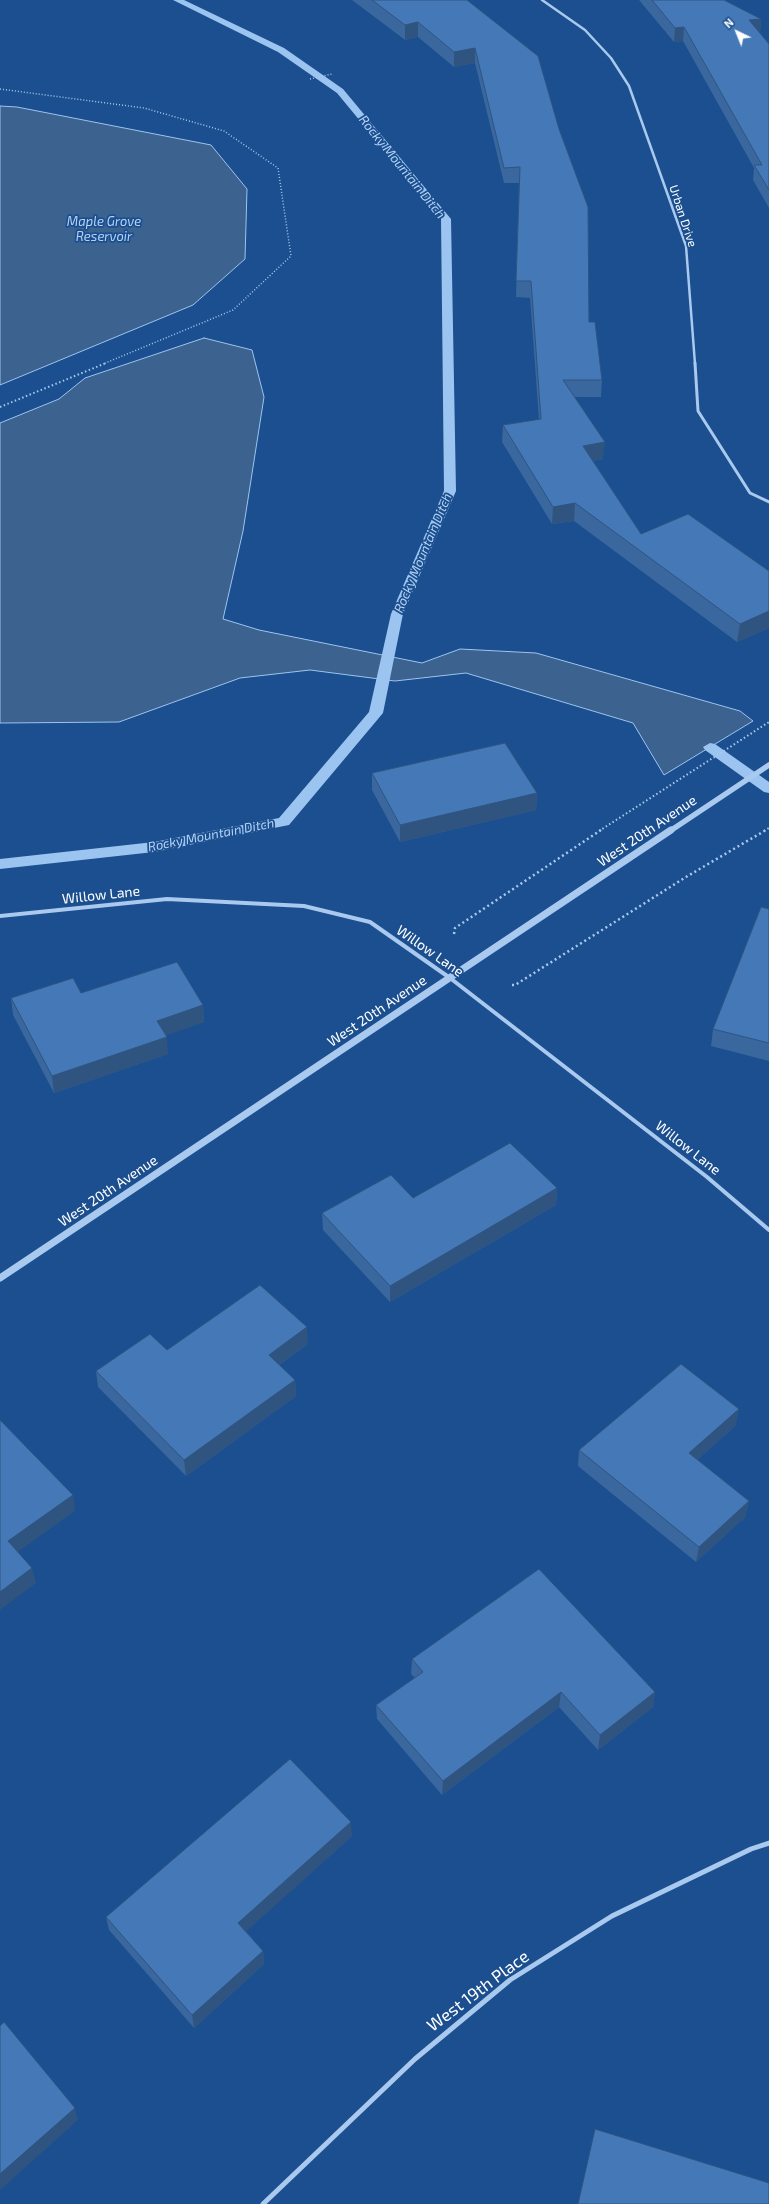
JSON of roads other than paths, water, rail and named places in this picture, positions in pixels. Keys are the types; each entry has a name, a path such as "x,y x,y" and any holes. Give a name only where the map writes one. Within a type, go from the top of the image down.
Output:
{"street":[{"name":"Urban Drive","path":"542,0 556,8 585,30 611,58 629,86 686,246 698,411 750,493 769,502"},
{"name":"West 20th Avenue","path":"0,1278 769,765"},
{"name":"Willow Lane","path":"0,916 167,899 304,906 370,922 450,978 707,1177 769,1230"},
{"name":"West 19th Place","path":"264,2204 415,2058 510,1980 612,1916 751,1849 769,1843"}],"water":[{"name":"Maple Grove Reservoir","path":"0,106 17,107 211,145 247,189 245,259 193,305 0,385"},
{"path":"204,338 252,350 264,397 243,531 223,619 259,630 422,663 460,649 536,653 740,711 753,721 664,775 633,723 466,673 395,681 310,670 240,678 119,722 0,723 0,423 59,399 85,378"}],"waterway":[{"name":"Rocky Mountain Ditch","path":"0,864 154,847 284,822 376,713 397,614 450,491 446,219 340,91 281,50 177,0"},
{"path":"710,747 769,789"}]}
